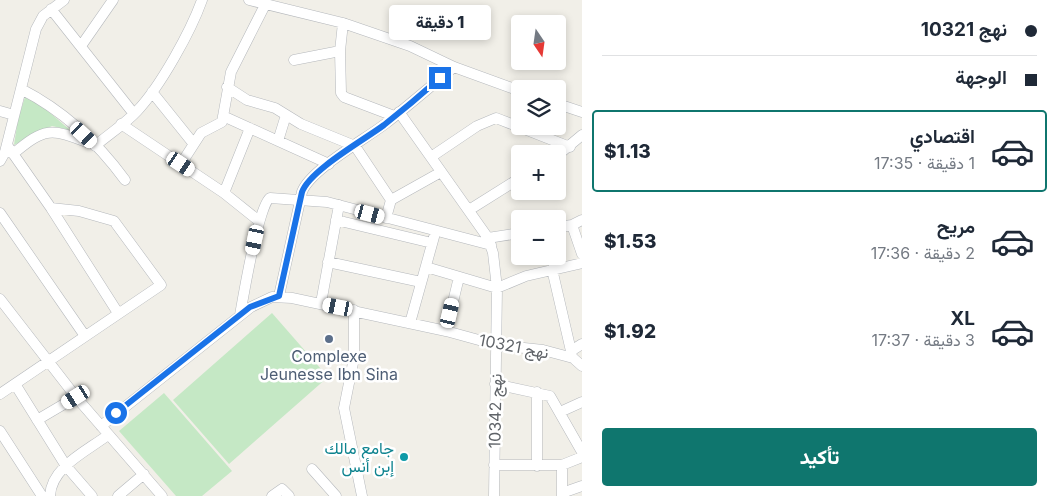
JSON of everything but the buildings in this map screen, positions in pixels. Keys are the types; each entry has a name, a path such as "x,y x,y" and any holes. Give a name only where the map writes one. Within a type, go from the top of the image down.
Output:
{"street":[{"path":"1,158 7,144 36,29 43,16 64,0"},
{"path":"81,46 112,0"},
{"path":"95,146 134,114 152,92 181,45 202,0"},
{"path":"249,0 343,23 410,46 454,67 511,88"},
{"path":"181,164 193,143 204,131 221,124 231,72 264,5"},
{"path":"51,9 134,114"},
{"path":"343,23 340,51 340,90 342,95 397,114 431,157 490,242"},
{"path":"294,60 340,51"},
{"path":"279,296 301,199 308,182 329,164 397,114 454,67"},
{"path":"227,86 247,100 275,108 301,124 355,146 391,200"},
{"path":"21,89 48,104 95,146 125,180"},
{"path":"152,92 193,143"},
{"path":"566,107 582,112"},
{"path":"0,112 14,115"},
{"path":"278,141 286,115"},
{"path":"223,116 329,164"},
{"path":"431,157 477,126 496,118 570,147"},
{"path":"121,124 224,193 259,221"},
{"path":"224,193 250,128"},
{"path":"13,154 35,136 48,132 68,135 95,146"},
{"path":"566,150 582,135"},
{"path":"7,144 51,208 118,313"},
{"path":"386,218 391,200 441,172"},
{"path":"468,210 511,184"},
{"path":"240,316 259,221 268,198 301,199 339,205 436,232 490,242 511,236"},
{"path":"321,303 339,205"},
{"path":"0,394 161,285 114,221 79,211 51,208"},
{"path":"0,213 85,336"},
{"path":"336,220 432,244"},
{"path":"577,222 582,254"},
{"path":"410,323 436,232"},
{"name":"نهج 10342","path":"490,242 497,288 498,345 495,384 494,496"},
{"path":"328,262 421,282"},
{"path":"426,267 497,288 552,269 582,263"},
{"path":"552,269 572,354"},
{"path":"446,331 459,277"},
{"name":"نهج 10321","path":"101,426 256,304 279,296 354,310 498,345 572,354 582,366"},
{"path":"0,299 76,397 162,496"},
{"path":"354,310 354,358 344,408 362,496"},
{"path":"572,354 582,344"},
{"path":"15,384 66,466 92,496"},
{"path":"495,384 550,396 582,452"},
{"path":"537,392 537,466"},
{"path":"37,420 76,397"},
{"path":"560,412 582,402"},
{"path":"0,432 42,496"},
{"path":"50,496 54,478 66,466 108,435"},
{"path":"494,465 562,465 582,457"},
{"path":"562,465 562,495 582,486"},
{"path":"312,469 336,496"},
{"path":"118,496 144,474"},
{"path":"272,496 282,489 289,496"}],"green space":[{"path":"25,97 42,106 70,130 52,126 14,145 18,119"},
{"path":"272,313 328,377 229,464 173,400"},
{"path":"164,393 232,471 202,496 176,496 119,431"}],"place":[{"name":"Complexe Jeunesse Ibn Sina","path":"329,339"},
{"name":"جامع مالك إبن أنس","path":"404,457"}],"route":[{"path":"116,413 250,307 272,297 279,296 302,192 308,182 320,170 387,122 440,78"}]}
